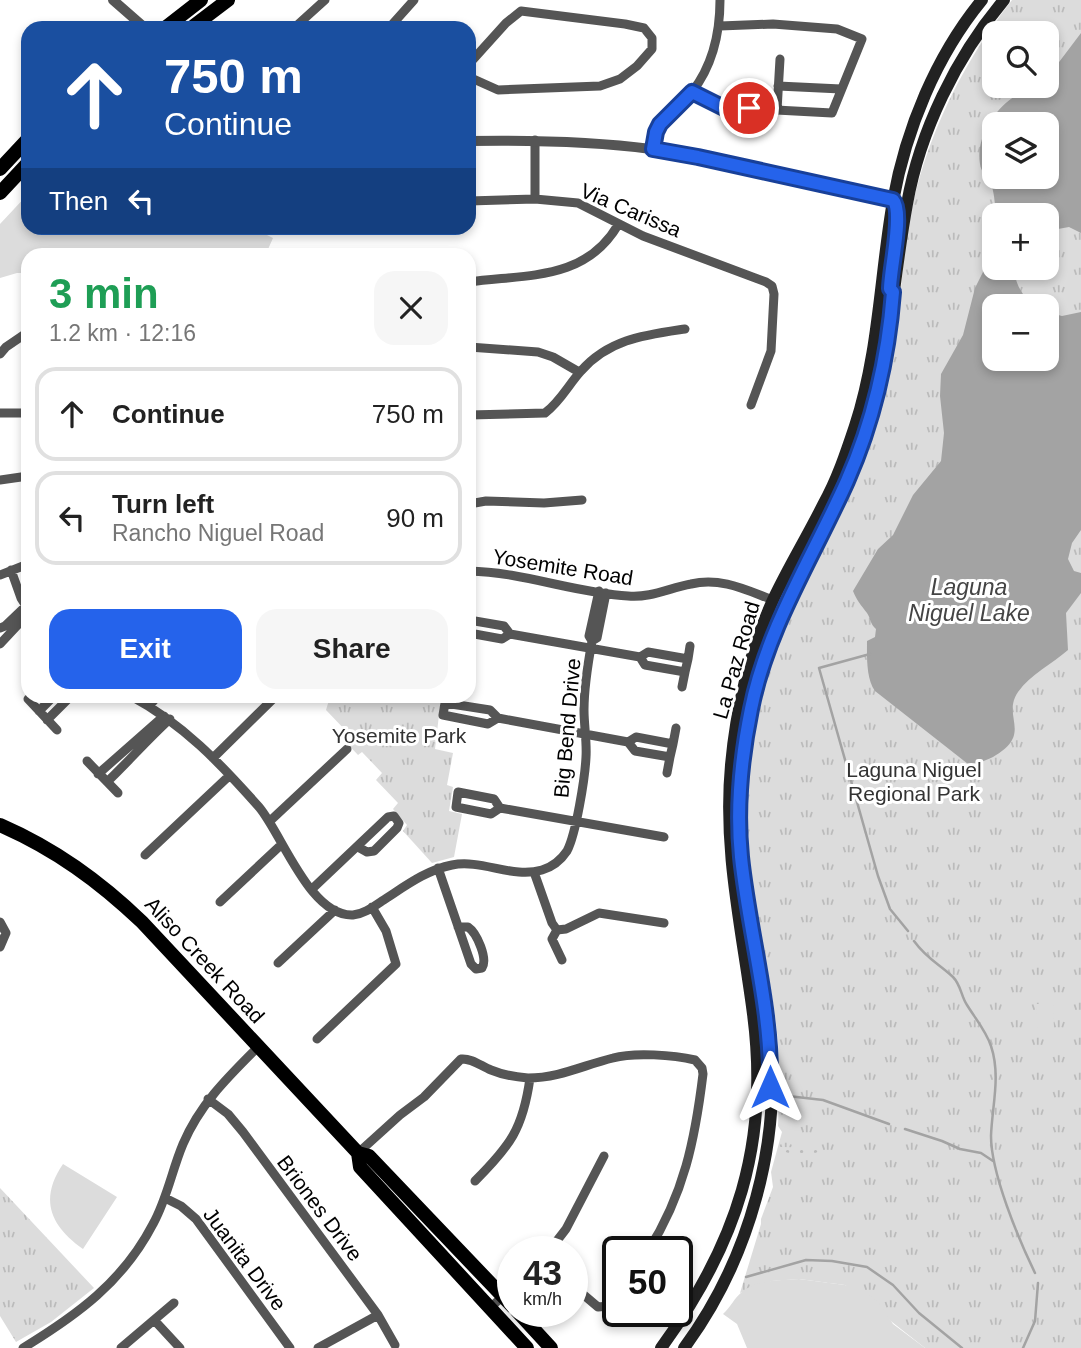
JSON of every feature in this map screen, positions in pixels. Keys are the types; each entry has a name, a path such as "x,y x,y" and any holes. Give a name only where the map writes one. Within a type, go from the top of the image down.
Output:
{"main road":[{"path":"174,21 201,0"},
{"path":"200,21 228,0"},
{"name":"La Paz Road","path":"661,1348 693,1303 723,1246 747,1177 753,1138 757,1099 756,1041 732,877 729,791 734,735 740,707 750,667 773,600 825,502 856,422 874,345 893,200 909,138 930,83 961,29 982,0"},
{"name":"La Paz Road","path":"684,1348 715,1300 739,1250 757,1195 769,1141 769,1035 741,858 739,808 743,754 759,676 781,614 848,478 866,431 885,358 907,200 923,145 957,68 1004,0"},
{"path":"893,292 890,289 890,278 898,216 897,204 893,200 904,185 917,148 923,145"},
{"path":"0,169 21,146"},
{"path":"0,193 21,170"},
{"path":"759,676 755,667 776,609 773,600 784,592 807,551 815,547"},
{"name":"Aliso Creek Road","path":"0,825 62,856 96,880 142,922 358,1153 369,1156 497,1284"},
{"name":"Aliso Creek Road","path":"358,1153 360,1167 527,1348"},
{"path":"532,1327 551,1348"}],"street":[{"path":"113,0 137,21"},
{"path":"302,21 325,0"},
{"path":"395,21 414,0"},
{"path":"653,149 660,124 692,92 712,56 720,26 720,0"},
{"path":"476,56 506,23 521,11 625,24 644,28 652,38 652,49 638,66 620,79 600,86 498,90 476,80"},
{"path":"692,92 722,107 832,113 862,39 837,29 773,24 720,26"},
{"path":"776,110 780,59"},
{"path":"778,86 841,89"},
{"path":"476,141 535,140 653,149 893,200"},
{"path":"535,140 535,199"},
{"name":"Via Carissa","path":"476,201 535,199 578,203 618,225 772,286 774,294 771,351 751,405"},
{"path":"476,281 575,266 600,250 618,225"},
{"path":"476,415 545,413 579,372 602,352 621,342 685,329"},
{"path":"0,354 21,337"},
{"path":"476,347 538,352 579,372"},
{"path":"0,413 21,412"},
{"path":"0,480 21,477"},
{"path":"476,503 582,500"},
{"path":"0,575 21,566"},
{"path":"11,570 21,598"},
{"name":"Yosemite Road","path":"476,571 639,597 691,583 715,582 739,586 773,600"},
{"name":"Big Bend Drive","path":"534,872 562,857 568,849 575,822 586,757 584,709 602,592"},
{"path":"0,644 5,628 21,615"},
{"path":"476,621 504,626 510,634"},
{"path":"476,634 502,639 510,634 592,645 640,657 645,665 685,672"},
{"path":"682,687 690,646"},
{"path":"640,657 648,652 688,659"},
{"path":"32,703 57,730"},
{"path":"39,710 46,703"},
{"path":"47,720 64,703"},
{"path":"149,703 213,758 270,821 294,867 312,889 335,910 353,915 362,913 438,869 454,864 472,864 534,872 557,930"},
{"path":"213,758 269,703"},
{"path":"498,718 488,724 443,715 445,703 490,710 498,718 585,735 628,742 636,737 673,744"},
{"path":"107,782 134,757 136,747 167,718"},
{"path":"667,773 676,728"},
{"path":"628,742 635,751 670,757"},
{"path":"99,774 125,748 136,747"},
{"path":"270,821 347,750"},
{"path":"87,761 118,793"},
{"path":"145,855 229,776"},
{"path":"500,808 664,837"},
{"path":"312,889 387,817 394,816 399,824 397,828 373,851 368,852 358,847"},
{"path":"220,902 282,844"},
{"path":"438,869 458,927"},
{"path":"317,1039 396,964 386,931 372,907"},
{"path":"278,963 335,910"},
{"path":"557,930 566,929 599,913 664,923"},
{"path":"0,922 6,933 0,947"},
{"path":"557,930 552,939 562,960"},
{"path":"23,1348 86,1307 114,1280 153,1225 183,1145 208,1099 258,1047"},
{"path":"358,1153 424,1097 461,1059 466,1058 512,1077 530,1078 566,1073 617,1056 689,1059 699,1064 703,1074 696,1129 683,1182 657,1236"},
{"path":"475,1181 502,1154 518,1129 526,1108 530,1078"},
{"name":"Briones Drive","path":"208,1099 228,1114 243,1132 378,1315 395,1345"},
{"path":"561,1236 604,1156"},
{"name":"Juanita Drive","path":"165,1198 181,1206 196,1219 290,1348"},
{"path":"121,1348 174,1303"},
{"path":"491,1307 497,1304"},
{"path":"318,1348 378,1315"},
{"path":"155,1321 180,1348"}],"green space":[{"name":"Laguna Niguel Regional Park","path":"1012,0 1081,0 1081,1348 925,1348 845,1285 799,1279 772,1281 740,1293 773,1187 771,1172 782,1132 778,1126 779,1063 776,1024 752,891 748,849 748,778 756,714 766,671 788,611 847,499 881,406 895,346 906,242 920,176 943,114 982,43 982,98 1059,98 1059,21 996,21"},
{"path":"21,202 21,235 267,235 273,238 269,248 21,248 21,273 0,278 0,224"},
{"name":"Yosemite Park","path":"328,703 440,703 435,749 453,753 447,785 453,787 449,811 462,814 454,857 432,863 403,831 407,825 393,809 398,803 376,780 382,773 362,752 358,755 342,738 347,732 326,710"},
{"path":"1036,1004 1053,1004 1054,1030 1038,1030"},
{"path":"780,1147 815,1148 818,1152 809,1154 780,1150"},
{"path":"63,1164 117,1197 83,1249 63,1231 52,1211 51,1189"},
{"path":"0,1188 94,1288 51,1322 16,1342 0,1316"},
{"path":"799,1279 845,1285 868,1294 878,1302 893,1324 925,1348 747,1348 737,1324 723,1314 739,1294 754,1285"}],"water":[{"path":"1081,33 1081,233 1069,227 1059,229 1059,203 995,203 992,189 1059,189 1059,112 998,112 1012,98 1059,98 1059,62"},
{"path":"982,141 982,170 980,166"},
{"name":"Laguna Niguel Lake","path":"982,274 982,280 1017,280 1024,294 982,294 982,371 1059,371 1059,315 1081,312 1081,530 1072,543 1068,559 1074,571 1081,573 1081,593 1066,613 1068,650 1029,680 1018,692 1013,709 1015,725 1012,741 993,757 968,764 875,691 869,674 867,641 875,637 876,629 853,591 878,549 893,535 913,495 941,461 944,433 940,396 941,374 963,335 975,288"}],"waterway":[{"path":"870,654 819,668 878,876 890,909 908,931"},
{"path":"914,941 928,957 956,980 965,1002 991,1046 995,1068 991,1136 995,1168 1014,1224 1035,1273"},
{"path":"788,1096 823,1100 889,1124"},
{"path":"905,1129 960,1149 981,1153 993,1161"},
{"path":"746,1277 806,1260 867,1267 893,1285 919,1313 962,1348"},
{"path":"1023,1348 1035,1321 1038,1283"}],"route":[{"path":"749,108 722,107 692,92 660,124 653,149 893,200 897,204 898,216 890,278 890,289 893,292 888,338 874,405 858,454 836,505 781,614 759,676 743,754 739,808 741,858 769,1035 770,1087"}]}
